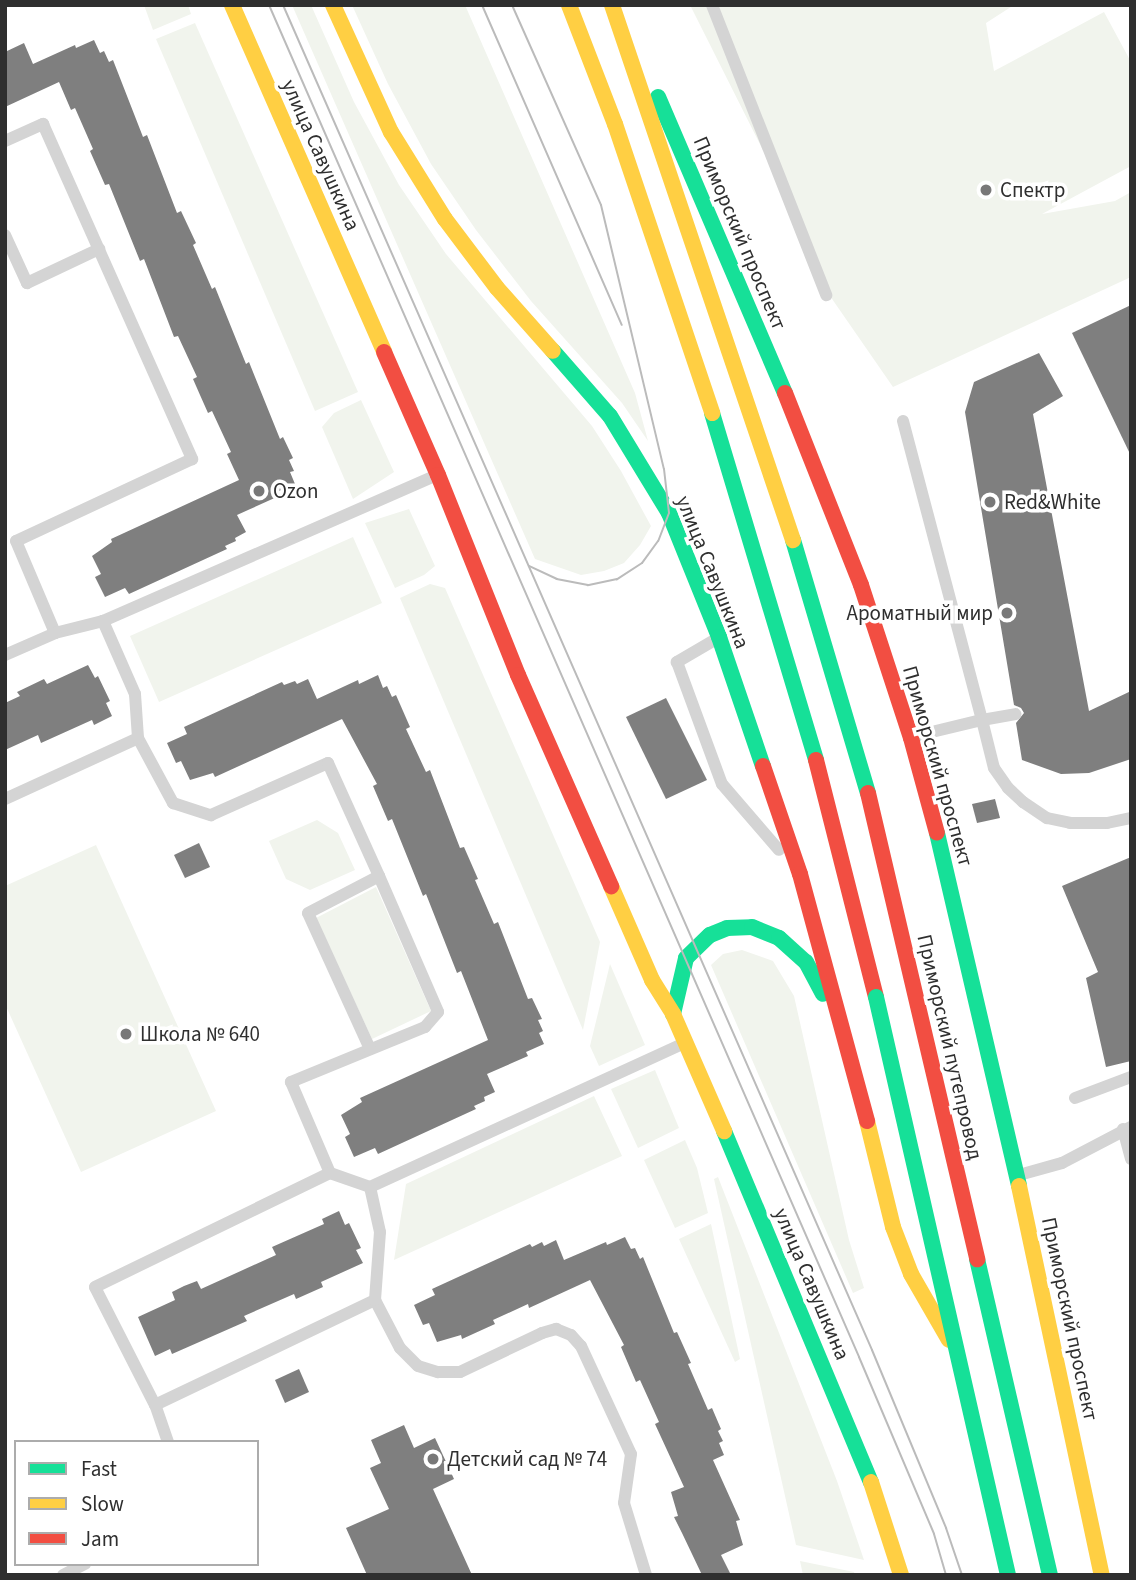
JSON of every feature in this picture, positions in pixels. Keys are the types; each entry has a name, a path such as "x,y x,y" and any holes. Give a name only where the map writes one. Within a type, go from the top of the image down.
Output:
{"main road":[{"name":"улица Савушкина","path":"232,5 438,475 518,675 652,980 686,1042 786,1274 849,1429 901,1575"},
{"name":"улица Савушкина","path":"333,5 391,132 444,219 497,288 610,416 669,513 719,637 800,874 844,1030 893,1227 911,1274 971,1379 991,1430 1023,1575"},
{"path":"569,5 615,124 688,335 835,826 1008,1575"},
{"name":"Приморский проспект","path":"612,5 791,534"},
{"name":"Приморский проспект","path":"618,5 802,432 861,586 911,737 953,894 1017,1175 1102,1575"},
{"name":"Приморский путепровод","path":"791,534 875,815 1049,1575"},
{"name":"улица Савушкина","path":"673,1014 680,974 686,958 710,935 727,928 752,927 779,938 806,962 844,1030"}],"lane":[{"path":"712,5 826,295"},
{"path":"5,141 43,124 192,458 16,541 55,633"},
{"path":"5,235 27,283 99,249"},
{"path":"903,421 994,768 1008,788 1047,818 1070,823 1107,823 1131,818"},
{"path":"5,655 55,633 103,621 438,475"},
{"path":"103,621 135,694 138,738 173,803 211,815 328,762 438,1012 425,1027 290,1082 330,1173"},
{"path":"719,637 677,662 722,784 800,874"},
{"path":"911,737 1015,714"},
{"path":"5,799 138,738"},
{"path":"370,1049 308,913 379,876"},
{"path":"167,1440 155,1405 95,1287 330,1173 370,1187 686,1042"},
{"path":"1076,1098 1131,1077"},
{"path":"1017,1175 1062,1163 1127,1128 1131,1158"},
{"path":"370,1187 380,1232 375,1300 400,1348 418,1366 438,1372 460,1372 556,1329 571,1335 581,1346 631,1454 624,1503 646,1575"},
{"path":"155,1405 375,1300"},
{"path":"63,1575 81,1566"}],"shaded area":[{"path":"144,5 188,5 191,14 153,30"},
{"path":"292,5 311,5 354,102 399,185 446,254 592,426 621,471 651,526 640,545 624,563 604,571 581,575 535,559"},
{"path":"352,5 465,5 635,393 648,441 622,403 531,301 476,230 431,164 388,84"},
{"path":"690,5 1014,5 986,23 994,71 1104,12 1131,62 1131,166 1042,214 1115,201 1131,192 1131,277 893,387 830,296 779,182"},
{"path":"195,23 358,392 315,411 156,39"},
{"path":"361,400 394,472 353,499 322,427 334,413"},
{"path":"409,509 435,566 424,575 395,588 365,523"},
{"path":"353,537 382,603 159,702 130,636"},
{"path":"430,584 445,588 600,942 583,1030 400,598"},
{"path":"317,820 338,833 355,870 310,890 286,879 269,841"},
{"path":"96,845 216,1111 81,1172 5,1004 5,886"},
{"path":"376,887 431,1011 372,1039 316,918"},
{"path":"742,950 773,961 794,996 849,1240 864,1288 853,1293 711,965 723,954"},
{"path":"610,964 645,1045 599,1066 590,1046"},
{"path":"655,1070 679,1128 638,1148 611,1089"},
{"path":"594,1096 622,1156 394,1260 406,1184"},
{"path":"685,1140 697,1168 708,1213 675,1228 644,1160"},
{"path":"718,1177 837,1481 864,1560 796,1545 714,1179"},
{"path":"711,1224 740,1359 735,1362 679,1239"},
{"path":"800,1561 854,1572 855,1575 803,1575"}],"building":[{"path":"94,40 100,53 104,51 109,62 113,60 143,137 147,135 177,213 181,211 196,243 193,245 212,289 215,287 280,439 283,437 293,458 289,460 294,471 290,472 295,484 277,492 279,496 237,515 246,532 225,546 227,549 129,594 125,588 105,597 95,577 101,574 92,556 112,542 111,539 239,480 227,454 231,452 212,411 208,413 193,379 197,377 178,336 174,337 144,259 140,261 109,184 105,185 90,151 93,149 75,108 71,110 59,82 5,107 5,52 24,43 33,64 75,45 76,48"},
{"path":"1131,305 1131,456 1072,333"},
{"path":"1039,353 1063,396 1033,414 1089,711 1131,691 1131,759 1089,773 1061,774 1022,760 1016,723 1024,713 1014,705 965,412 974,382"},
{"path":"88,665 95,678 98,676 110,701 106,703 112,716 94,725 92,720 41,743 38,735 5,750 5,703 20,696 17,692 44,679 47,684"},
{"path":"378,675 383,688 387,686 392,697 396,695 410,727 406,729 426,772 430,770 460,848 464,847 478,879 475,880 494,924 498,922 528,999 532,998 542,1019 538,1020 543,1031 539,1033 544,1044 526,1052 528,1056 487,1074 495,1092 484,1097 485,1101 474,1106 476,1109 378,1154 375,1148 354,1157 345,1137 350,1134 341,1115 362,1102 360,1098 488,1040 461,971 457,973 426,894 423,896 392,819 388,821 373,786 377,784 342,719 215,777 213,773 190,780 181,761 176,763 167,743 187,734 184,727 282,682 284,685 295,681 297,684 308,679 317,699 358,680 359,684"},
{"path":"666,698 707,780 666,799 626,717"},
{"path":"995,799 1000,818 977,823 972,804"},
{"path":"199,843 210,867 185,878 174,855"},
{"path":"1131,857 1131,1061 1106,1067 1086,978 1098,972 1062,886"},
{"path":"339,1211 345,1225 349,1223 361,1248 356,1250 363,1263 321,1282 323,1287 296,1299 294,1294 244,1316 247,1321 172,1354 170,1349 155,1356 138,1317 175,1300 172,1292 184,1286 197,1281 201,1289 276,1255 272,1247 324,1224 322,1219"},
{"path":"625,1237 640,1259 643,1257 674,1333 677,1332 691,1363 688,1364 708,1410 712,1408 721,1429 718,1431 723,1441 719,1443 724,1455 713,1460 740,1520 736,1521 743,1545 721,1555 731,1575 702,1575 674,1517 678,1516 671,1492 684,1487 655,1424 659,1422 640,1380 636,1382 621,1347 624,1345 590,1280 529,1308 528,1304 493,1320 495,1324 462,1339 461,1335 437,1342 429,1323 423,1325 414,1305 435,1295 432,1289 530,1244 532,1247 542,1242 544,1246 556,1240 564,1260"},
{"path":"299,1369 309,1392 285,1403 275,1380"},
{"path":"404,1425 414,1448 435,1438 454,1479 433,1489 472,1575 367,1575 346,1528 389,1509 370,1468 381,1463 371,1440"}],"tram line":[{"path":"269,5 859,1357 934,1534 946,1575"},
{"path":"283,5 872,1350 946,1528 962,1575"},
{"path":"482,5 622,325"},
{"path":"512,5 601,205 664,469 669,513 658,541 642,563 617,579 588,585 557,579 529,566"}],"traffic: fast":[{"path":"658,97 785,393"},
{"path":"553,351 610,416 669,513 719,637 763,766"},
{"path":"712,413 816,760"},
{"path":"793,540 868,793"},
{"path":"937,833 1019,1186"},
{"path":"673,1014 686,958 710,935 727,928 752,927 779,938 806,962 823,994"},
{"path":"876,997 1008,1575"},
{"path":"724,1131 871,1482"},
{"path":"977,1259 1050,1575"}],"traffic: slow":[{"path":"232,5 384,352"},
{"path":"333,5 391,132 445,219 497,288 553,351"},
{"path":"569,5 615,124 712,413"},
{"path":"612,5 793,540"},
{"path":"611,886 652,980 673,1014 724,1131"},
{"path":"867,1121 893,1227 911,1274 949,1340"},
{"path":"1019,1186 1102,1575"},
{"path":"871,1482 901,1575"}],"traffic: jam":[{"path":"384,352 438,475 518,675 611,886"},
{"path":"785,393 861,585 911,738 937,833"},
{"path":"816,760 876,997"},
{"path":"763,766 800,874 867,1121"},
{"path":"868,793 977,1259"}],"place":[{"name":"Спектр","path":"986,190"},
{"name":"Ozon","path":"259,491"},
{"name":"Red&White","path":"990,502"},
{"name":"Ароматный мир","path":"1007,613"},
{"name":"Школа № 640","path":"126,1034"},
{"name":"Детский сад № 74","path":"433,1459"}]}
